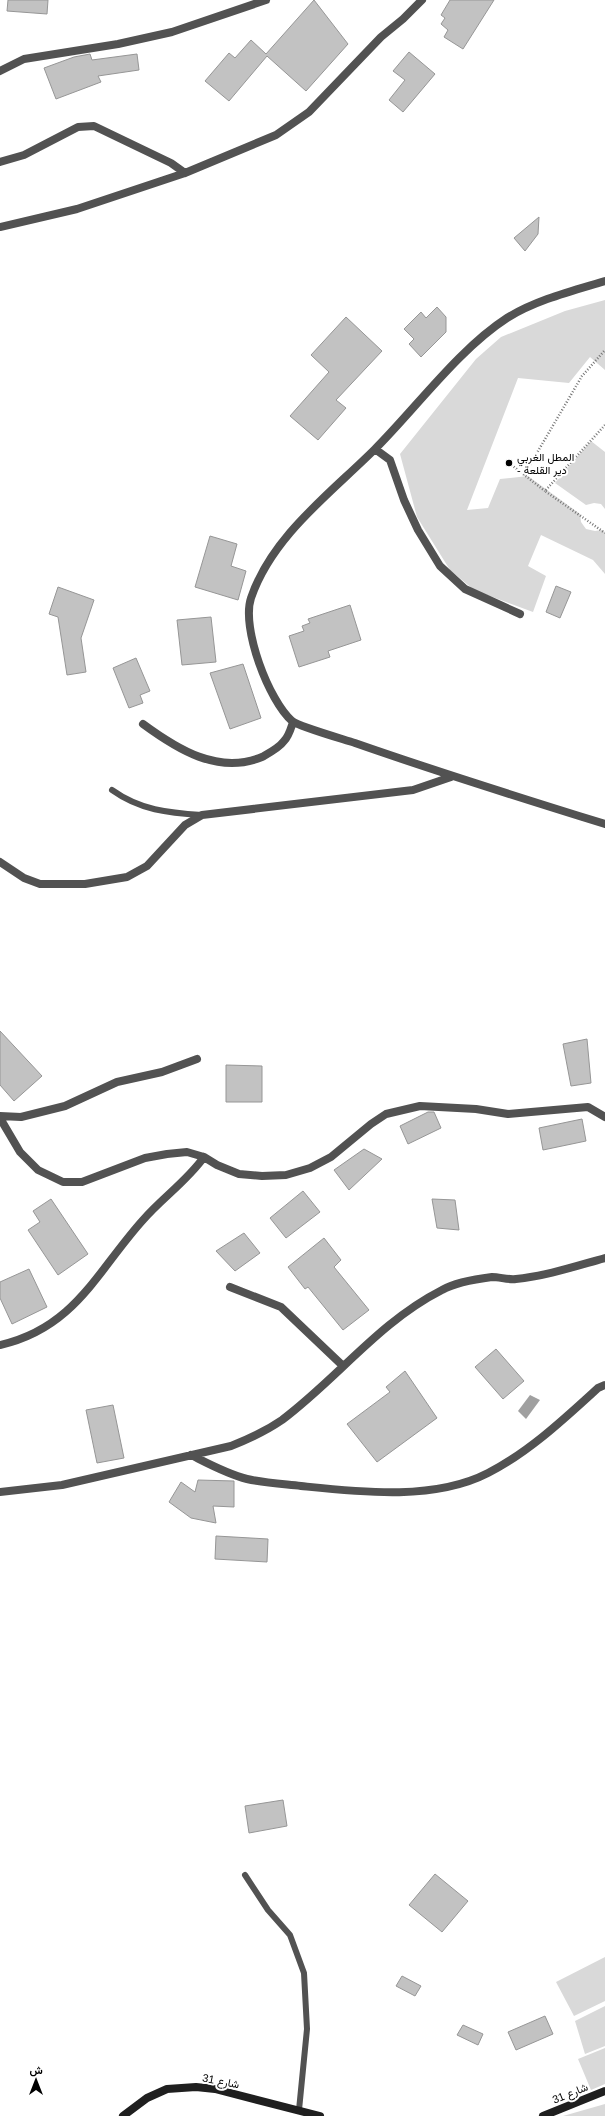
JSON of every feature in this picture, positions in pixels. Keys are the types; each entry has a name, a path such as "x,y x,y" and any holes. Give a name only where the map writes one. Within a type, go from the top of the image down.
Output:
{"main road":[{"name":"شارع 31","path":"123,2116 148,2098 167,2089 196,2087 215,2089 320,2116"},
{"name":"شارع 31","path":"543,2116 605,2091"}],"street":[{"path":"0,71 24,59 118,44 172,32 266,0"},
{"path":"0,227 77,209 185,173 276,135 309,112 381,37 403,19 422,0"},
{"path":"0,162 24,155 78,127 94,126 171,163 185,173"},
{"path":"605,281 540,302 508,317 486,333 375,449 323,498 282,543 262,572 250,601 249,624 257,660 275,698 293,722 451,777 605,824"},
{"path":"375,449 390,460 404,500 415,524 440,566 466,589 520,614"},
{"path":"143,724 169,743 188,753 208,760 239,763 252,761 276,748 285,741 293,722"},
{"path":"0,862 24,878 40,884 85,884 127,877 147,866 185,825 202,814 413,790 451,777"},
{"path":"196,1059 162,1072 117,1082 65,1106 21,1117 0,1117 20,1152 38,1170 63,1182 82,1182 145,1158 187,1152 204,1157 217,1165 239,1174 262,1176 286,1175 310,1168 331,1157 371,1124 386,1114 420,1106 476,1109 508,1114 588,1108 605,1117"},
{"path":"0,1345 27,1337 42,1329 77,1303 98,1279 109,1262 141,1221 161,1200 193,1172 204,1157"},
{"path":"0,1492 62,1485 231,1446 257,1436 281,1421 306,1401 342,1365 392,1321 443,1289 462,1283 492,1277 515,1279 542,1275 605,1258"},
{"path":"230,1287 280,1307 342,1365"},
{"path":"191,1455 215,1467 247,1479 330,1489 392,1492 414,1492 451,1487 487,1474 523,1452 598,1388 605,1385"}],"lane":[{"path":"112,790 127,801 165,813 202,814"},
{"path":"245,1875 268,1910 290,1936 304,1973 307,2029 299,2110"}],"path":[{"path":"524,475 582,376 605,350"},
{"path":"545,491 605,425"},
{"path":"509,463 545,491 605,533"}],"shaded area":[{"path":"605,300 605,370 590,357 569,383 518,378 467,510 488,508 500,479 528,476 580,514 581,522 586,529 595,531 602,530 605,532 605,574 593,560 541,535 528,566 546,576 533,612 474,590 450,570 417,517 400,454 476,359 501,337 565,311"},
{"path":"591,441 605,452 605,509 601,504 594,503 586,505 555,483"},
{"path":"530,1395 540,1400 526,1419 518,1411"},
{"path":"605,1957 605,2001 574,2016 556,1982"},
{"path":"605,2006 605,2046 585,2054 575,2021"},
{"path":"605,2048 605,2084 591,2090 578,2059"},
{"path":"605,2104 605,2116 563,2116"}],"building":[{"path":"8,0 48,0 47,14 7,11"},
{"path":"314,0 348,44 306,91 267,56 229,101 205,81 229,53 235,58 251,40 266,54"},
{"path":"450,0 494,0 463,49 444,37 448,30 441,24 445,18 441,15"},
{"path":"409,52 435,74 403,112 389,100 405,80 393,71"},
{"path":"90,54 92,60 137,54 139,70 98,76 101,82 56,99 44,68 74,57"},
{"path":"539,217 538,234 525,251 514,238"},
{"path":"437,307 446,317 446,332 421,357 409,344 414,339 404,329 421,312 426,318"},
{"path":"346,317 382,351 336,400 346,408 318,440 290,416 329,372 311,355"},
{"path":"210,536 237,544 231,566 246,571 238,600 195,587"},
{"path":"556,586 571,592 560,618 546,612"},
{"path":"58,587 94,600 81,638 86,672 67,675 58,617 49,614"},
{"path":"350,605 361,640 328,651 330,657 299,667 289,636 304,631 302,626 310,623 308,619"},
{"path":"211,617 216,662 182,665 177,620"},
{"path":"136,658 150,691 140,695 143,703 129,708 113,668"},
{"path":"243,664 261,718 230,729 210,673"},
{"path":"0,1031 42,1076 14,1101 0,1085"},
{"path":"587,1039 591,1083 571,1086 563,1044"},
{"path":"226,1065 262,1066 262,1102 226,1102"},
{"path":"428,1112 434,1112 441,1128 408,1144 400,1126"},
{"path":"582,1119 586,1141 543,1150 539,1128"},
{"path":"364,1149 382,1159 349,1190 334,1170"},
{"path":"303,1191 320,1212 286,1238 270,1218"},
{"path":"51,1199 88,1254 58,1275 28,1230 40,1222 33,1211"},
{"path":"432,1199 455,1200 459,1230 437,1228"},
{"path":"244,1233 260,1253 235,1271 216,1251"},
{"path":"324,1238 341,1260 334,1267 369,1310 343,1330 308,1287 305,1289 288,1267"},
{"path":"29,1269 47,1307 12,1324 0,1298 0,1282"},
{"path":"496,1349 524,1381 503,1399 475,1367"},
{"path":"405,1371 437,1418 377,1462 347,1424 390,1392 386,1387"},
{"path":"113,1405 124,1458 97,1463 86,1410"},
{"path":"198,1480 234,1481 234,1507 213,1506 216,1523 191,1518 169,1502 181,1482 195,1492"},
{"path":"216,1536 268,1539 267,1562 215,1559"},
{"path":"283,1800 287,1826 249,1833 245,1806"},
{"path":"435,1874 468,1901 442,1932 409,1905"},
{"path":"402,1976 421,1986 415,1996 396,1986"},
{"path":"545,2016 553,2034 516,2050 508,2032"},
{"path":"463,2025 483,2034 478,2045 457,2035"}],"place":[{"name":"المطل الغربي - دير القلعة","path":"509,463"}]}
